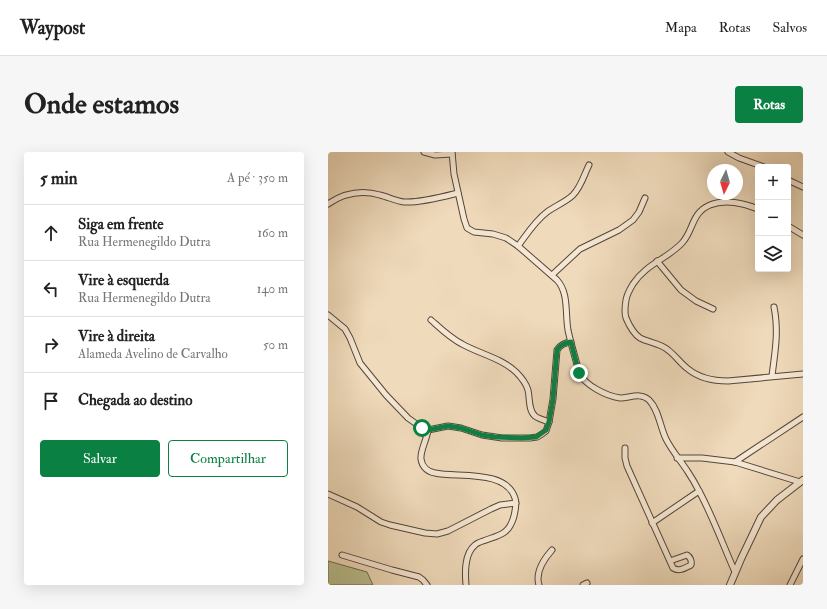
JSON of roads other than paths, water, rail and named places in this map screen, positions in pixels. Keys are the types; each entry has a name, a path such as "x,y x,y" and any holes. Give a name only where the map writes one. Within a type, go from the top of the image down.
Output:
{"street":[{"path":"424,152 436,155 452,153 454,174 467,228 471,231 506,238 518,246 561,284 566,301 567,322 571,342 579,373 582,378 591,386 614,397 624,398 639,396 648,399 656,412 666,440 699,491 735,572"},
{"path":"728,152 756,164"},
{"path":"518,246 537,221 574,194 580,186 589,165"},
{"path":"791,181 803,187"},
{"path":"328,204 344,195 366,192 405,202 439,198 458,193"},
{"path":"552,276 580,249 619,230 633,220 639,212 645,198"},
{"path":"755,208 744,204 729,202 712,204 700,211 683,242 641,273 626,297 625,314 627,320 637,335 641,338 662,345 688,370 704,378 728,381 803,374"},
{"path":"791,228 803,235"},
{"path":"657,261 681,290 696,301 713,309"},
{"path":"772,376 777,333 777,321 774,307"},
{"path":"328,315 345,329 360,363 386,395 408,418 422,428 428,430 448,426 495,437 530,438 542,434 546,430 549,422 553,399 557,350 564,343 571,342"},
{"path":"431,320 461,344 511,367 517,373 528,390 533,414 549,422"},
{"path":"735,462 803,417"},
{"path":"428,430 421,457 421,461 427,470 434,473 492,479 510,489 516,503 515,512 510,527 506,531 474,545 466,561 466,585"},
{"path":"625,448 627,466 670,561"},
{"path":"678,458 702,458 735,462 801,481"},
{"path":"730,585 761,517 777,500 801,481"},
{"path":"652,522 699,491"},
{"path":"328,494 357,507 385,523 425,534 441,534 500,505 516,503"},
{"path":"538,585 537,578 540,569 552,550"},
{"path":"342,555 419,577 427,585"},
{"path":"790,585 803,559"}]}
